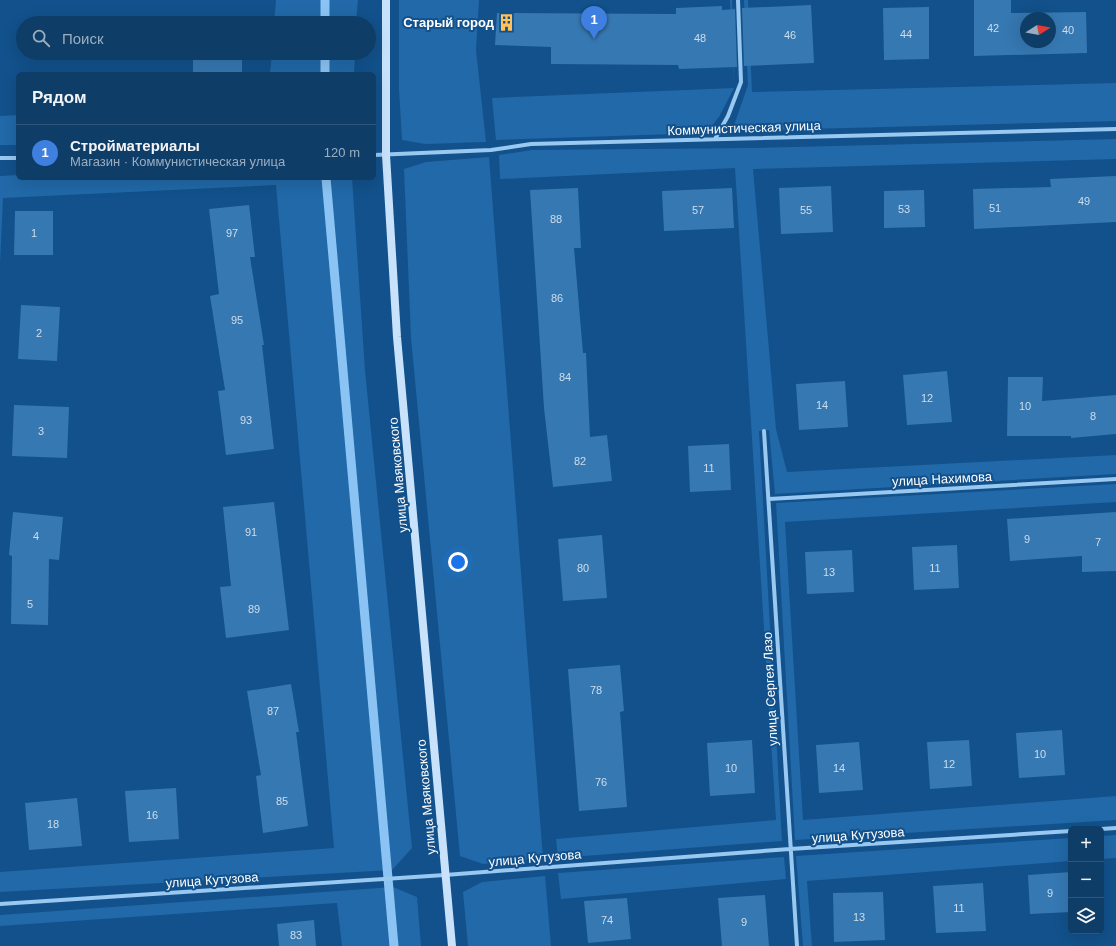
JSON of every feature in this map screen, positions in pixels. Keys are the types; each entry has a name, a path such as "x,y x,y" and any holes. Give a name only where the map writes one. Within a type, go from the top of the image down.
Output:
{"main road":[{"name":"улица Маяковского","path":"386,0 386,155 397,337 452,946"}],"street":[{"path":"715,139 728,116 741,82 738,0"},
{"name":"Коммунистическая улица","path":"376,155 491,150 531,144 1116,129"},
{"path":"0,158 16,158"},
{"name":"улица Сергея Лазо","path":"764,431 797,946"},
{"name":"улица Нахимова","path":"769,499 1116,479"},
{"path":"1104,829 1116,828"},
{"name":"улица Кутузова","path":"0,904 445,875 790,849 1068,831"}],"shaded area":[{"path":"276,0 358,0 357,16 275,16"},
{"path":"399,0 479,0 476,50 486,142 425,144 402,140 399,89"},
{"path":"730,0 732,0 734,88"},
{"path":"744,0 748,0 752,92 1116,83 1116,121 732,131 748,85"},
{"path":"271,60 355,60 354,72 270,72"},
{"path":"734,88 719,117 706,133 496,140 492,98"},
{"path":"16,115 16,145 0,145 0,116"},
{"path":"1116,139 1116,159 753,169 776,429 787,472 1116,455 1116,474 775,494 769,430 759,431 782,841 558,858 556,839 776,820 735,168 500,179 499,155 532,150 751,148"},
{"path":"489,157 543,858 483,864 460,856 411,338 404,169 426,162"},
{"path":"16,175 16,180 352,180 365,370 412,848 392,870 0,892 0,872 334,848 276,185 3,198 0,264 0,176"},
{"path":"1116,484 1116,502 785,522 803,820 1116,796 1116,820 795,840 776,503"},
{"path":"1116,835 1116,858 1104,859 1104,836"},
{"path":"1068,838 1068,861 807,881 812,946 803,946 796,856"},
{"path":"784,857 786,879 561,899 558,873"},
{"path":"545,876 551,946 468,946 463,892 482,882"},
{"path":"393,887 417,897 421,946 342,946 337,903 0,926 0,915"}],"building":[{"path":"974,0 1011,0 1011,13 1020,13 1020,48 1056,48 1056,12 1086,12 1087,53 974,56"},
{"path":"811,5 814,63 744,66 742,8"},
{"path":"722,6 722,10 735,9 737,67 679,69 678,65 551,64 551,47 495,45 497,13 676,14 676,8"},
{"path":"929,7 929,59 884,60 883,8"},
{"path":"193,60 242,60 242,72 193,72"},
{"path":"1116,176 1116,222 974,229 973,189 1051,187 1050,179"},
{"path":"831,186 833,232 781,234 779,188"},
{"path":"578,188 581,248 574,248 583,353 586,353 590,437 607,435 612,481 553,487 544,408 530,190"},
{"path":"732,188 734,228 664,231 662,191"},
{"path":"924,190 925,227 884,228 884,191"},
{"path":"249,205 255,257 250,257 264,345 262,345 274,449 226,455 218,391 225,390 210,296 219,294 209,209"},
{"path":"15,211 53,211 53,255 14,255"},
{"path":"21,305 60,307 57,361 18,359"},
{"path":"947,371 952,422 907,425 903,375"},
{"path":"1008,377 1043,377 1042,401 1116,395 1116,434 1071,438 1071,436 1007,436"},
{"path":"845,381 848,427 799,430 796,384"},
{"path":"14,405 69,407 67,458 12,456"},
{"path":"729,444 731,490 690,492 688,446"},
{"path":"274,502 289,630 226,638 220,587 231,586 223,507"},
{"path":"13,512 63,517 59,560 49,559 48,625 11,624 12,556 9,555"},
{"path":"1116,512 1116,571 1082,572 1082,556 1010,561 1007,519"},
{"path":"602,535 607,598 563,601 558,539"},
{"path":"957,545 959,588 914,590 912,547"},
{"path":"852,550 854,592 807,594 805,552"},
{"path":"620,665 624,711 620,712 627,807 579,811 568,669"},
{"path":"291,684 299,732 296,732 308,826 263,833 256,776 261,775 247,691"},
{"path":"1062,730 1065,775 1019,778 1016,733"},
{"path":"752,740 755,793 710,796 707,743"},
{"path":"969,740 972,786 930,789 927,742"},
{"path":"859,742 863,790 819,793 816,745"},
{"path":"176,788 179,839 129,842 125,791"},
{"path":"77,798 82,846 29,850 25,803"},
{"path":"1068,872 1068,912 1030,914 1028,875"},
{"path":"983,883 986,931 936,933 933,886"},
{"path":"883,892 885,940 834,942 833,893"},
{"path":"765,895 769,946 722,946 718,898"},
{"path":"627,898 631,939 588,943 584,901"},
{"path":"314,920 316,946 279,946 277,924"}],"waterway":[{"path":"325,0 325,16"},
{"path":"325,60 325,72"},
{"path":"326,180 394,946"}],"place":[{"name":"Старый город","path":"507,22"},
{"name":"Стройматериалы","path":"594,39"}]}
